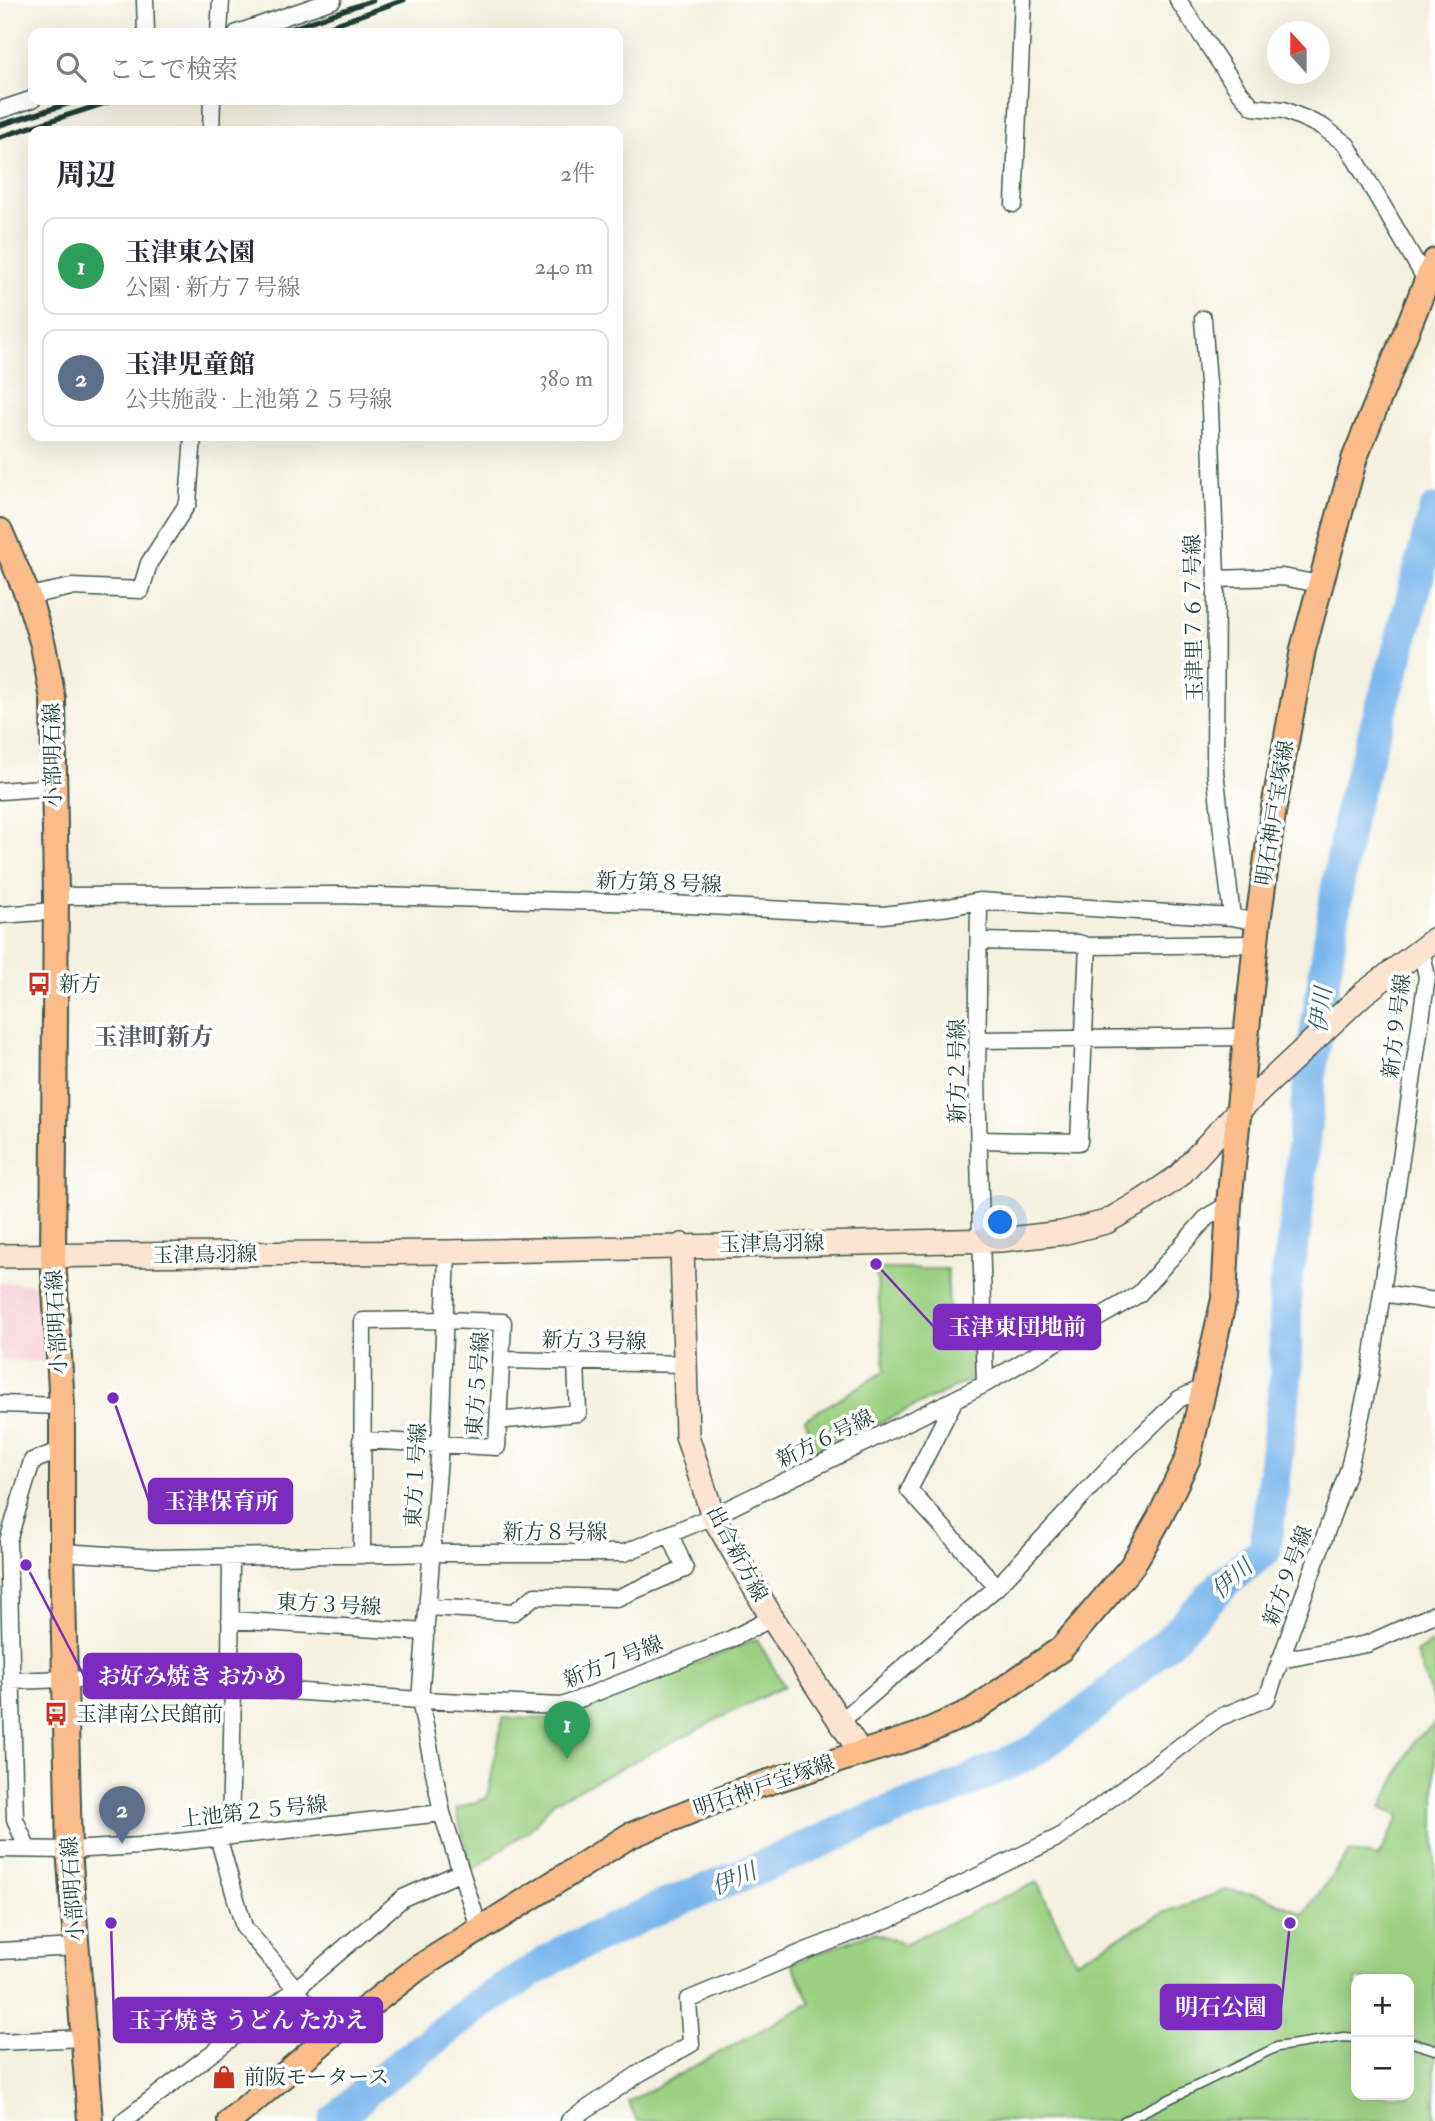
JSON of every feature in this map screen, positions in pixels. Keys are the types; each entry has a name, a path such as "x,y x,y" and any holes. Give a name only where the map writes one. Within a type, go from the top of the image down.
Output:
{"main road":[{"name":"明石神戸宝塚線","path":"230,2121 330,2036 418,1968 629,1836 743,1790 919,1735 972,1711 1061,1649 1132,1566 1160,1517 1188,1458 1224,1299 1229,1204 1257,933 1278,785 1303,649 1354,457 1430,270"},
{"name":"小部明石線","path":"0,531 8,571 28,596 43,645 53,699 53,1256 62,1406 62,1552 69,1850 90,2121"}],"street":[{"path":"145,0 146,28"},
{"path":"219,28 221,0"},
{"path":"252,28 333,0"},
{"path":"1014,204 1023,0"},
{"path":"1178,0 1238,90 1253,107 1284,110 1323,127 1347,145 1430,270"},
{"path":"0,110 28,101"},
{"path":"211,126 212,105"},
{"name":"玉津里７６７号線","path":"1203,319 1210,408 1216,579 1216,771 1231,917"},
{"path":"28,596 72,587 141,590 149,563 188,502 193,441"},
{"path":"1216,579 1282,577 1320,584"},
{"path":"0,791 55,787"},
{"name":"新方第８号線","path":"0,915 55,904 336,895 650,903 883,915 979,901 1231,917 1257,933"},
{"name":"新方２号線","path":"979,901 979,1140 985,1384"},
{"path":"979,941 1078,943 1087,946 1257,933"},
{"name":"玉津鳥羽線","path":"0,1256 447,1252 981,1240 1062,1233 1106,1222 1179,1176 1238,1111 1363,994 1428,944"},
{"name":"新方９号線","path":"569,2121 640,2073 691,2043 688,2000 896,1916 1059,1838 1218,1718 1266,1698 1349,1468 1370,1376 1427,976 1428,944"},
{"path":"979,1140 1079,1142 1087,946"},
{"path":"978,1040 1246,1037"},
{"name":"新方６号線","path":"713,1516 985,1384 1139,1294 1207,1217 1229,1204"},
{"name":"出合新方線","path":"682,1245 687,1436 713,1516 772,1618 861,1753"},
{"name":"東方１号線","path":"447,1252 440,1445 420,1700 442,1813 480,1931"},
{"path":"1381,1293 1435,1301"},
{"name":"東方５号線","path":"361,1440 497,1447 503,1322 363,1321 361,1440 362,1555"},
{"name":"新方３号線","path":"502,1360 685,1363"},
{"path":"498,1420 578,1413 576,1362"},
{"name":"明石神戸宝塚線","path":"840,1722 997,1587 1114,1462 1179,1399 1206,1387"},
{"path":"955,1399 909,1490 997,1587"},
{"path":"0,1404 62,1406"},
{"path":"27,1848 15,1819 8,1541 32,1461 62,1450"},
{"name":"新方８号線","path":"62,1552 156,1558 624,1553 713,1516"},
{"path":"428,1607 514,1612 535,1596 617,1598 685,1569 670,1534"},
{"path":"231,1557 230,1672 233,1687 224,1836 244,1927 296,1989 330,2036"},
{"path":"1280,1660 1367,1644 1435,1614"},
{"name":"新方７号線","path":"11,1681 66,1679 562,1706 731,1639 772,1618"},
{"name":"東方３号線","path":"230,1620 426,1632"},
{"name":"上池第２５号線","path":"0,1849 69,1850 140,1846 442,1813"},
{"path":"123,2121 296,1989 403,1898 461,1872"},
{"path":"0,1951 77,1947"},
{"path":"0,2042 83,2038"}],"lane":[{"path":"1124,2121 1277,2047 1351,2038"},
{"path":"1414,2044 1435,2050"}],"shaded area":[{"path":"0,1283 37,1284 44,1287 46,1362 0,1360"}],"green space":[{"path":"876,1269 947,1269 951,1341 972,1342 972,1379 817,1453 805,1419 885,1371"},
{"path":"757,1639 784,1686 553,1802 532,1828 472,1870 456,1809 487,1798 503,1718 558,1719"},
{"path":"1435,1641 1435,1706 1416,1653"},
{"path":"1435,1723 1435,2121 637,2121 628,2102 811,2003 792,1963 873,1932 904,1944 1037,1882 1076,1961 1163,1913 1226,1890 1260,1895 1304,1914 1350,1851 1378,1857 1400,1816 1381,1808 1414,1741"}],"waterway":[{"name":"伊川","path":"335,2121 365,2092 477,2006 563,1952 664,1906 890,1811 943,1793 1032,1752 1089,1710 1167,1643 1224,1583 1265,1550 1286,1376 1285,1288 1295,1230 1311,1067 1337,890 1351,810 1397,656 1435,511"}],"railway":[{"path":"292,28 373,0"},
{"path":"324,28 404,0"},
{"path":"0,125 64,105"},
{"path":"34,126 99,105"},
{"path":"0,137 28,128"}],"place":[{"name":"新方","path":"39,984"},
{"name":"玉津東団地前","path":"876,1264"},
{"name":"玉津保育所","path":"113,1398"},
{"name":"お好み焼き おかめ","path":"26,1565"},
{"name":"玉津南公民館前","path":"56,1714"},
{"name":"玉津東公園","path":"567,1759"},
{"name":"玉津児童館","path":"122,1844"},
{"name":"玉子焼き うどん たかえ","path":"111,1923"},
{"name":"明石公園","path":"1290,1923"},
{"name":"前阪モータース","path":"224,2077"}],"district":[{"name":"玉津町新方","path":"154,1037"}]}
